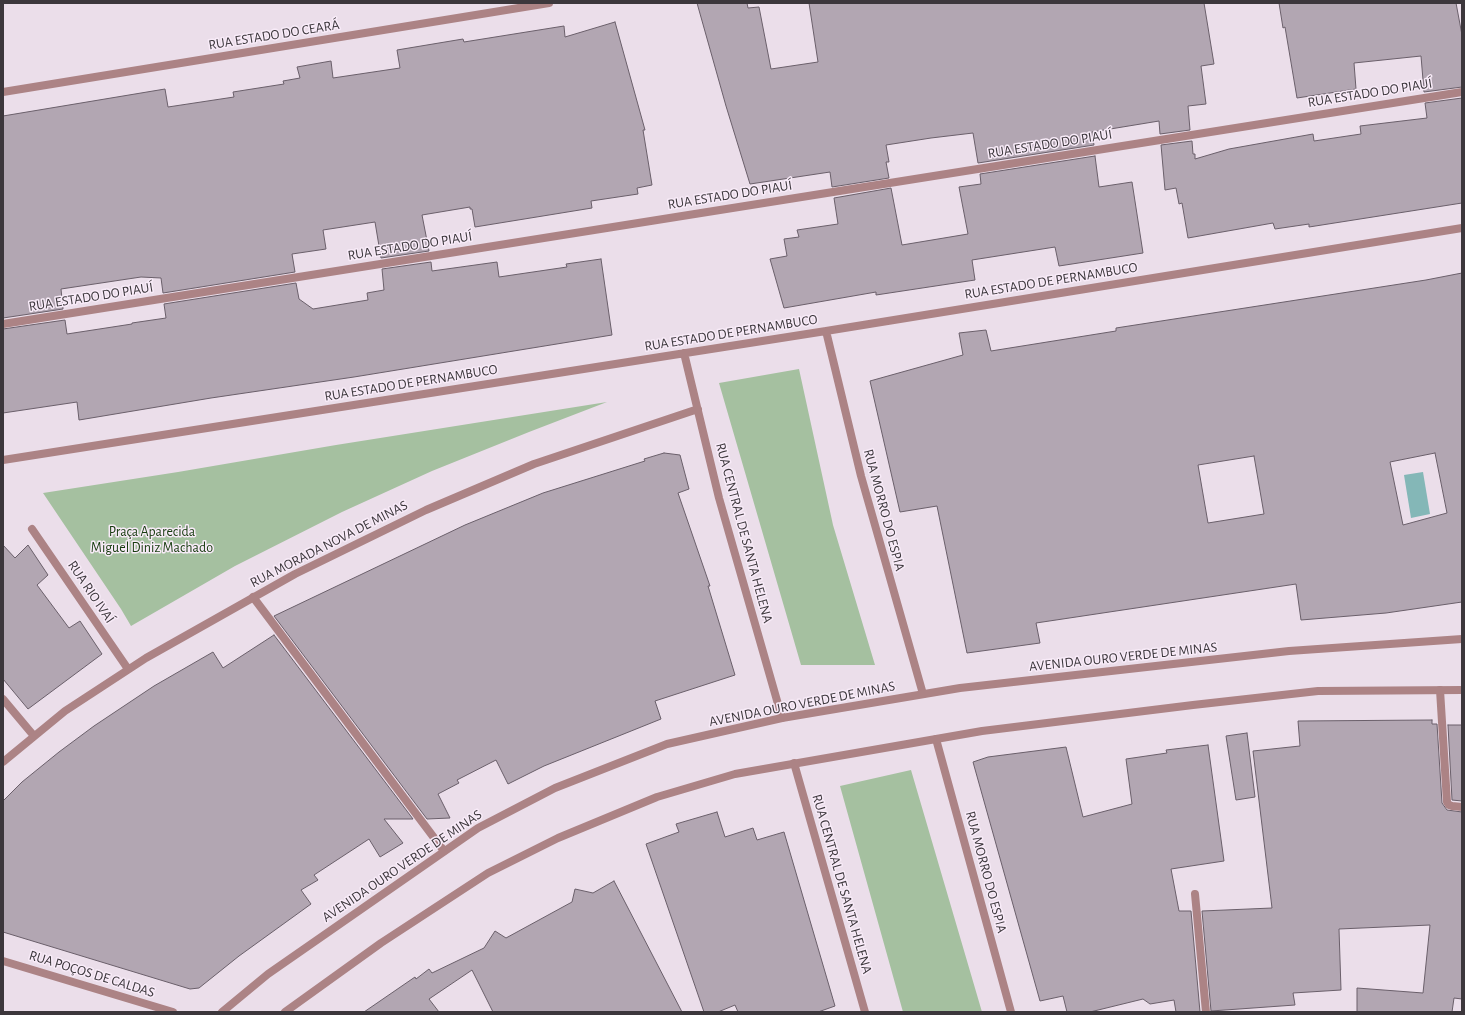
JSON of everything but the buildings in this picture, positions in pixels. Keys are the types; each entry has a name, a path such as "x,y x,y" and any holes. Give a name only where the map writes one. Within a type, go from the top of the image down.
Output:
{"street":[{"name":"RUA ESTADO DO CEARÁ","path":"3,92 549,3"},
{"name":"RUA ESTADO DO PIAUÍ","path":"3,324 1462,92"},
{"name":"RUA ESTADO DE PERNAMBUCO","path":"3,460 826,331 1462,228"},
{"name":"RUA MORRO DO ESPIA","path":"826,331 860,476 922,694"},
{"name":"RUA CENTRAL DE SANTA HELENA","path":"684,353 719,498 782,718"},
{"name":"RUA MORADA NOVA DE MINAS","path":"3,762 65,711 146,658 295,574 419,513 534,464 698,409"},
{"name":"RUA RIO IVAÍ","path":"32,529 128,670"},
{"path":"253,597 444,851"},
{"name":"AVENIDA OURO VERDE DE MINAS","path":"222,1012 268,974 478,828 555,788 667,744 782,718 960,688 1289,651 1462,639"},
{"path":"1440,690 1447,802 1449,805 1462,807"},
{"path":"285,1012 382,942 488,873 558,838 657,797 735,774 998,729 1193,705 1318,691 1462,690"},
{"path":"3,699 34,736"},
{"name":"RUA MORRO DO ESPIA","path":"936,739 1011,1012"},
{"name":"RUA CENTRAL DE SANTA HELENA","path":"794,763 865,1012"},
{"path":"1195,894 1206,1012"},
{"name":"RUA POÇOS DE CALDAS","path":"3,961 173,1012"}],"green space":[{"path":"799,369 833,525 875,665 801,665 719,383"},
{"name":"Praça Aparecida Miguel Diniz Machado","path":"607,402 432,471 342,512 235,566 131,626 43,493 178,472 336,445"},
{"path":"911,770 982,1012 903,1012 840,786"}],"shaded area":[{"path":"1423,472 1430,514 1411,518 1404,475"}]}
